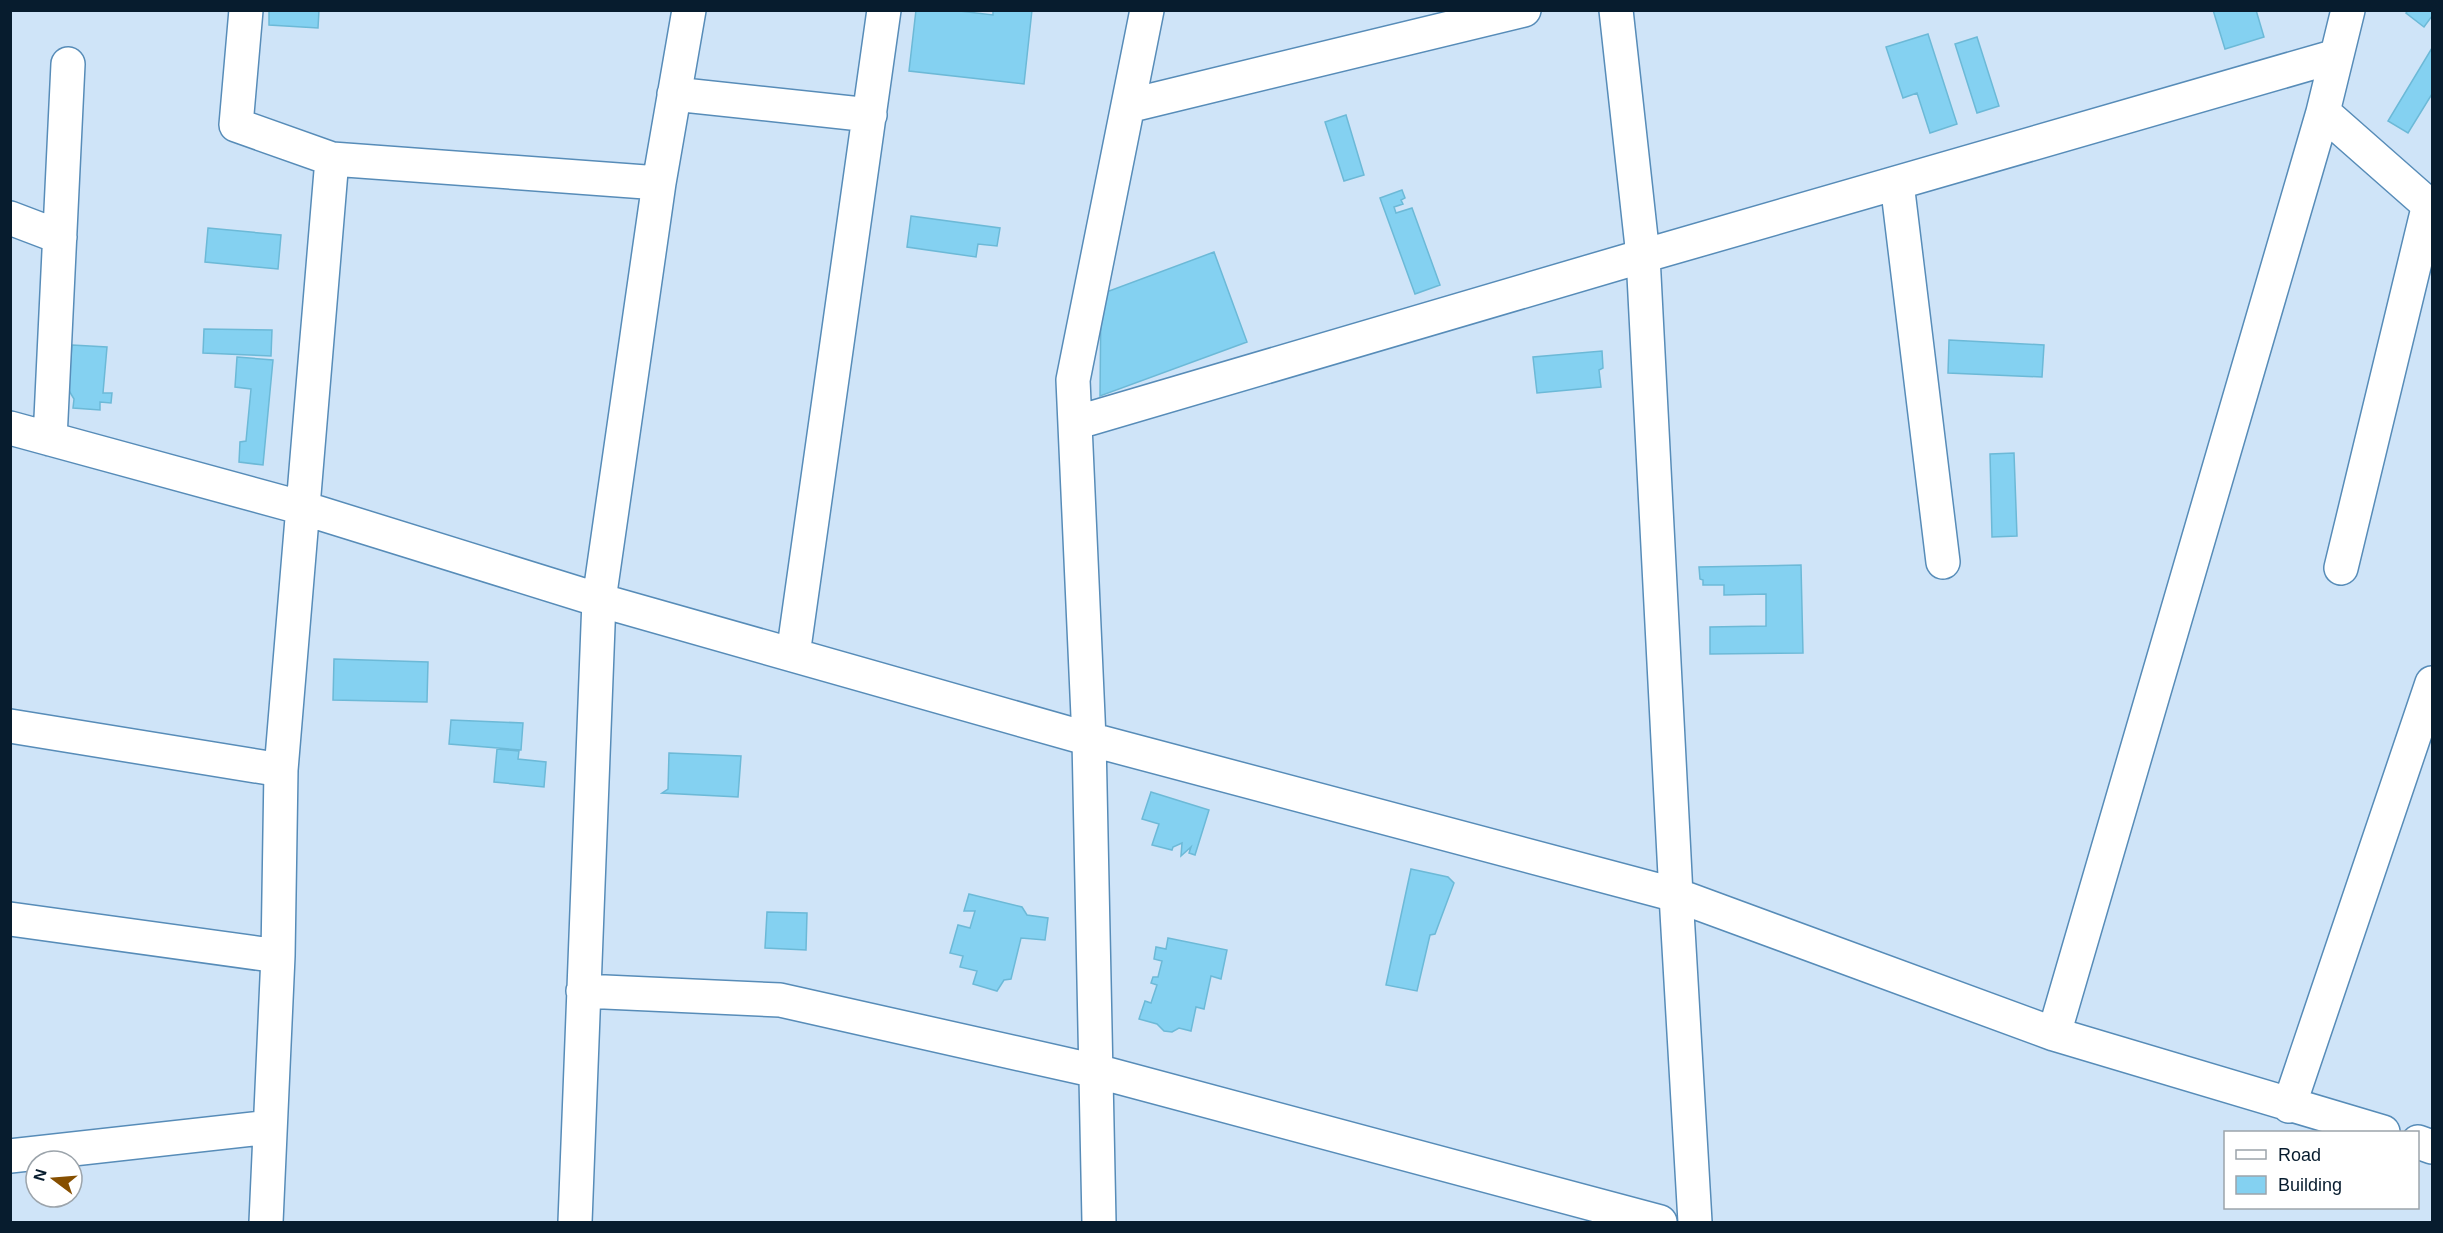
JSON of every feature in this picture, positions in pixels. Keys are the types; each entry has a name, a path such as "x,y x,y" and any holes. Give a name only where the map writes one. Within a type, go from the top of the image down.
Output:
{"street":[{"path":"246,10 236,125 332,159 659,183"},
{"path":"575,1222 599,600 659,183 689,10"},
{"path":"793,655 884,10"},
{"path":"1099,1222 1089,738 1073,380 1147,10"},
{"path":"1128,106 1524,10"},
{"path":"1616,10 1643,256 1695,1222"},
{"path":"2054,1034 2323,112 2348,10"},
{"path":"1075,423 2336,56"},
{"path":"50,439 68,64"},
{"path":"674,94 870,115"},
{"path":"2323,112 2431,206 2341,568"},
{"path":"266,1222 278,956 281,770 332,159"},
{"path":"1897,183 1943,562"},
{"path":"10,218 60,237"},
{"path":"10,429 303,508 599,600 1089,738 1676,895 2054,1034 2289,1106 2379,1131"},
{"path":"2289,1106 2433,683"},
{"path":"10,726 281,770"},
{"path":"10,919 278,956"},
{"path":"583,991 780,1000 1096,1071 1660,1222"},
{"path":"10,1156 270,1127"}],"building":[{"path":"269,10 319,10 318,28 269,25"},
{"path":"916,10 951,10 993,15 993,10 1032,10 1024,84 909,71"},
{"path":"2213,10 2256,10 2264,37 2225,49"},
{"path":"2408,10 2432,10 2432,16 2424,27 2406,13"},
{"path":"1928,34 1957,124 1930,133 1917,93 1903,98 1886,47"},
{"path":"1977,37 1999,106 1977,113 1955,44"},
{"path":"2432,48 2432,94 2408,133 2388,121"},
{"path":"1346,115 1364,175 1344,181 1325,122"},
{"path":"1402,190 1405,198 1401,200 1403,204 1394,207 1396,213 1412,208 1440,285 1415,294 1380,198"},
{"path":"911,216 1000,228 997,246 978,244 976,257 907,247"},
{"path":"208,228 281,235 278,269 205,262"},
{"path":"1214,252 1247,342 1100,396 1101,294"},
{"path":"204,329 272,330 271,356 203,353"},
{"path":"1949,340 2044,345 2042,377 1948,373"},
{"path":"72,345 107,347 103,393 112,393 111,403 100,402 100,410 73,408 74,399 68,389"},
{"path":"1602,351 1603,368 1599,370 1601,387 1537,393 1533,357"},
{"path":"237,357 273,360 263,465 239,462 240,442 246,441 251,389 235,387"},
{"path":"2014,453 2017,536 1992,537 1990,454"},
{"path":"1801,565 1803,653 1710,654 1710,627 1766,626 1766,594 1724,595 1724,585 1703,585 1699,567"},
{"path":"334,659 428,662 427,702 333,700"},
{"path":"451,720 523,723 521,750 449,744"},
{"path":"497,749 519,751 518,759 546,762 544,787 494,782"},
{"path":"669,753 741,756 738,797 662,793 668,789"},
{"path":"1151,792 1209,810 1195,855 1189,853 1191,847 1181,856 1182,843 1173,847 1172,850 1152,845 1159,824 1142,819"},
{"path":"1411,869 1448,877 1454,883 1435,934 1430,935 1417,991 1386,985"},
{"path":"969,894 1022,907 1027,915 1048,918 1045,940 1021,938 1011,979 1004,980 997,991 973,984 977,971 960,967 963,956 950,953 958,925 970,928 975,911 964,911"},
{"path":"767,912 807,913 806,950 765,948"},
{"path":"1168,938 1227,950 1221,979 1211,976 1204,1009 1196,1007 1191,1031 1179,1028 1172,1032 1164,1031 1157,1024 1139,1019 1145,1001 1151,1003 1157,985 1151,983 1153,977 1158,977 1162,961 1154,959 1156,947 1166,949"}]}
